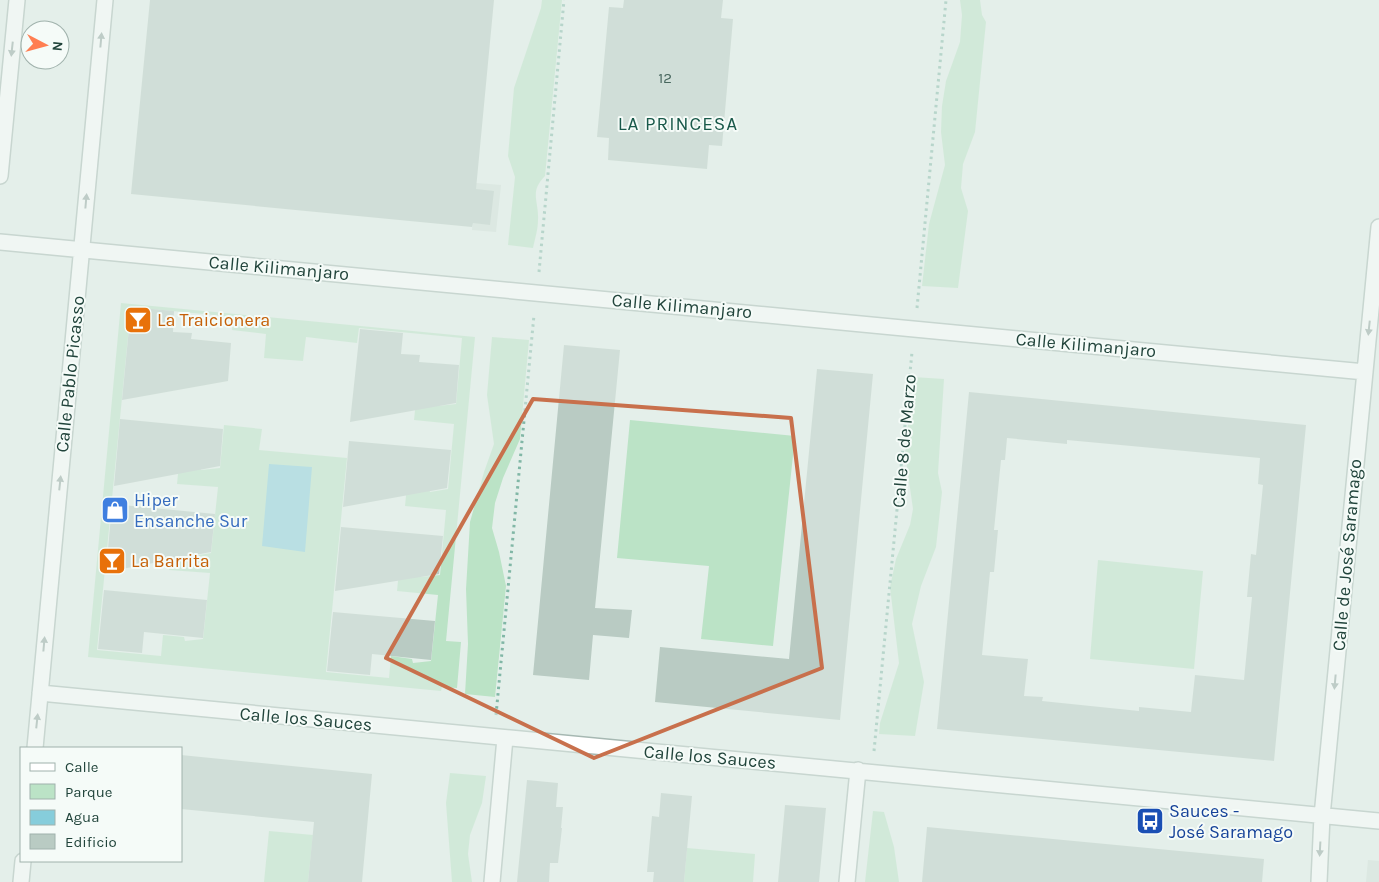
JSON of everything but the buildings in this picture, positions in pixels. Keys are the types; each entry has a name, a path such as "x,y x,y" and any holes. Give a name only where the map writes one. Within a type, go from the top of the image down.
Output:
{"street":[{"path":"0,176 17,0"},
{"name":"Calle Pablo Picasso","path":"35,747 105,0"},
{"name":"Calle de José Saramago","path":"1318,882 1322,816 1379,227"},
{"name":"Calle Kilimanjaro","path":"0,242 1365,372"},
{"name":"Calle los Sauces","path":"40,693 1379,821"},
{"path":"492,882 500,737"},
{"path":"847,882 865,771"},
{"path":"21,882 24,862"}],"path":[{"path":"500,737 537,292 564,0"},
{"name":"Calle 8 de Marzo","path":"865,771 915,328 946,0"}],"highlighted area":[{"path":"533,399 791,418 822,668 594,758 386,658"}],"shaded area":[{"path":"476,183 501,185 496,232 472,230"},
{"path":"1368,860 1379,861 1379,882 1366,882"}],"green space":[{"path":"542,0 562,0 545,176 537,187 536,192 538,223 533,248 508,245 515,177 508,156 514,88"},
{"path":"960,0 980,0 982,15 986,22 975,132 963,164 961,188 968,211 958,288 922,286 929,224 945,165 941,132 942,106 946,81 960,42 962,15"},
{"path":"121,303 475,337 446,641 461,642 457,688 442,687 441,691 88,657","holes":["131,307 234,317 232,330 266,334 264,358 303,361 306,337 357,343 359,328 462,338 456,404 438,406 416,401 414,420 454,424 448,489 430,492 429,488 407,486 405,506 446,510 440,575 421,577 399,571 397,591 438,595 431,661 413,663 412,659 391,656 389,678 326,672 347,458 259,450 262,429 224,425 220,468 201,470 200,466 179,464 177,484 218,487 211,553 193,556 193,552 171,550 169,570 210,573 203,639 185,641 184,637 163,635 161,656 97,650"]},
{"path":"492,337 529,340 520,439 503,478 495,503 492,528 506,586 495,697 465,694 468,644 466,589 470,522 494,444 487,395"},
{"path":"913,377 944,379 938,473 942,492 936,547 921,586 912,624 924,682 915,736 879,734 880,723 899,663 890,587 896,559 910,525 913,509 905,453"},
{"path":"630,420 795,436 773,646 701,639 709,566 617,558"},
{"path":"1098,560 1203,571 1194,669 1090,659"},
{"path":"450,773 486,776 482,803 470,835 468,854 472,882 452,882 446,803"},
{"path":"873,811 884,812 894,847 899,882 865,882"},
{"path":"269,831 313,835 308,882 264,882"},
{"path":"687,848 755,854 753,882 684,882"}],"water":[{"path":"269,464 312,467 305,552 262,546"}],"place":[{"name":"La Traicionera","path":"138,320"},
{"name":"Hiper Ensanche Sur","path":"115,510"},
{"name":"La Barrita","path":"112,561"},
{"name":"Sauces - José Saramago","path":"1150,821"}],"district":[{"name":"LA PRINCESA","path":"678,124"}]}
